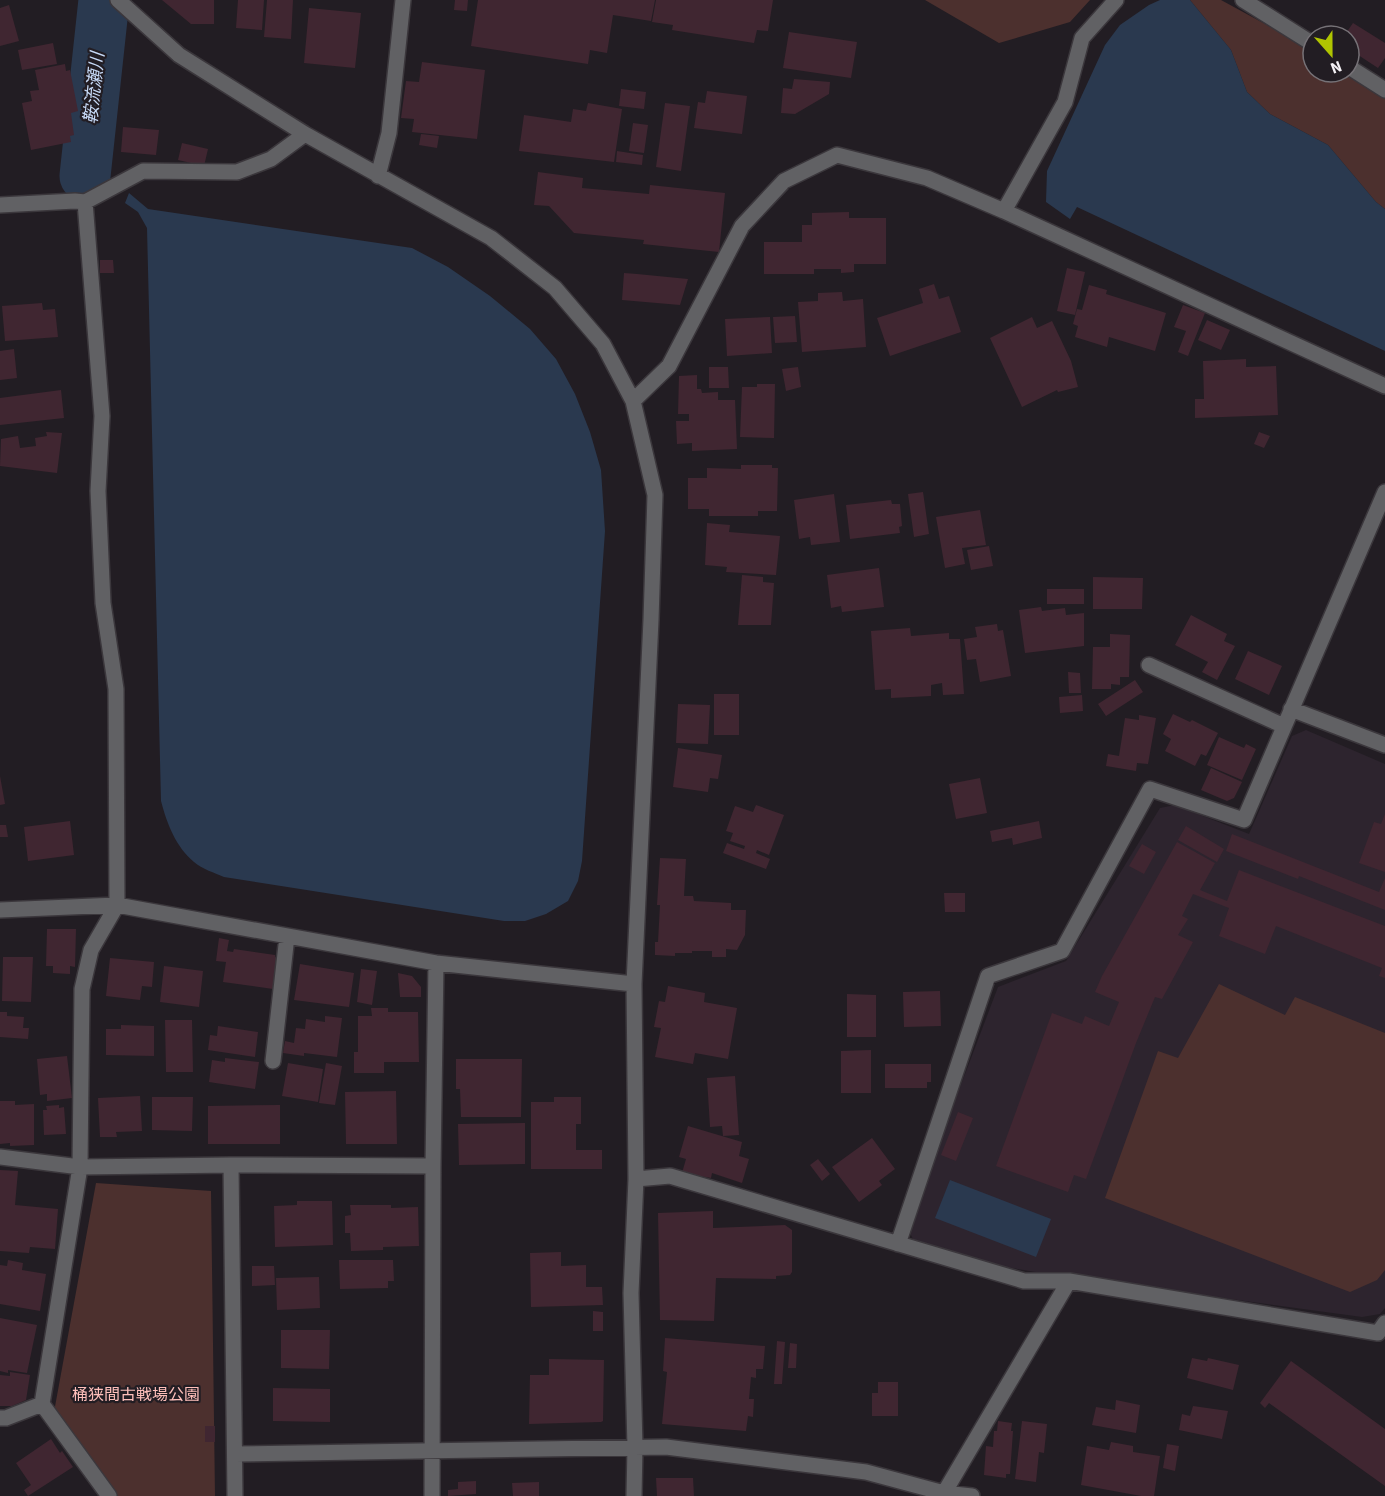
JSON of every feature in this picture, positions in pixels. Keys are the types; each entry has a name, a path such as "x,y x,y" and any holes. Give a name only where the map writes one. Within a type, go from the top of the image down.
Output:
{"street":[{"path":"118,0 179,55 305,134 491,238 555,288 603,344 633,401 655,495 634,984 636,1179 632,1293 634,1496"},
{"path":"378,176 389,133 403,0"},
{"path":"1004,211 1065,102 1082,38 1116,0"},
{"path":"1243,0 1301,36"},
{"path":"1361,75 1385,90"},
{"path":"0,205 85,202 144,171 237,172 271,159 305,134"},
{"path":"633,401 669,366 742,226 784,181 837,155 927,178 1385,386"},
{"path":"85,202 102,416 98,491 103,603 116,689 117,905 91,950 82,989 80,1167 42,1404 109,1496"},
{"path":"898,1244 988,976 1062,951 1150,789 1244,820 1385,492"},
{"path":"1149,665 1284,726"},
{"path":"1291,709 1385,746"},
{"path":"0,910 117,905 436,963 634,984"},
{"path":"273,1061 287,936"},
{"path":"432,1496 436,963"},
{"path":"0,1157 80,1167 433,1166"},
{"path":"231,1165 235,1496"},
{"path":"636,1179 670,1176 1024,1281 1069,1281 1383,1331"},
{"path":"944,1493 1069,1281"},
{"path":"0,1418 6,1418 42,1404"},
{"path":"235,1455 666,1447 866,1472 944,1493 972,1496"}],"shaded area":[{"path":"1306,730 1385,764 1385,1308 1380,1314 1362,1317 1041,1273 989,1264 913,1239 907,1227 998,987 1066,961 1160,808 1175,805 1249,834 1292,736"}],"green space":[{"path":"925,0 1090,0 1070,22 999,43"},
{"path":"1190,0 1221,0 1301,43 1301,84 1361,84 1361,81 1385,97 1385,209 1376,202 1328,145 1270,114 1247,92 1231,50"},
{"path":"1219,984 1285,1015 1295,997 1385,1033 1385,1270 1377,1280 1350,1292 1105,1198 1158,1051 1178,1058"},
{"name":"桶狭間古戦場公園","path":"96,1183 211,1191 215,1496 113,1496 54,1412"}],"water":[{"path":"1160,0 1190,0 1231,50 1247,92 1270,114 1328,145 1376,202 1385,209 1385,351 1077,207 1070,219 1046,202 1047,171 1105,45 1120,25"},
{"path":"129,193 148,209 412,248 448,267 490,296 530,329 556,359 575,394 590,432 601,470 605,531 582,861 578,881 568,901 546,914 525,921 504,921 224,877 197,864 177,842 161,801 147,228 138,212 125,203"},
{"path":"950,1180 1051,1219 1036,1257 935,1218"}],"building":[{"path":"162,0 214,0 214,24 191,24"},
{"path":"238,0 264,0 262,30 236,28"},
{"path":"267,0 293,0 291,39 264,37"},
{"path":"455,0 468,0 467,11 454,10"},
{"path":"478,0 655,0 651,21 613,15 607,53 590,50 588,64 471,46"},
{"path":"656,0 773,0 768,31 757,30 754,43 672,30 673,25 652,22"},
{"path":"9,5 19,41 0,46 0,8"},
{"path":"309,8 361,13 355,68 304,63"},
{"path":"1361,28 1385,43 1385,58 1378,68 1361,57"},
{"path":"789,32 857,42 851,78 783,68"},
{"path":"53,43 57,64 22,70 18,50"},
{"path":"422,62 485,70 477,139 412,132 414,119 401,118 406,81 419,82"},
{"path":"65,64 66,71 70,70 78,111 71,113 74,135 70,136 71,142 31,150 22,103 32,101 30,91 39,90 35,70"},
{"path":"794,79 830,82 829,94 795,114 781,113 783,88 792,89"},
{"path":"621,89 646,92 644,109 619,106"},
{"path":"707,91 747,96 742,134 694,128 698,102 705,103"},
{"path":"588,103 622,109 614,162 519,151 524,115 571,122 573,109 586,111"},
{"path":"665,103 690,106 681,171 656,167"},
{"path":"633,123 648,125 644,153 629,151"},
{"path":"123,127 159,130 156,155 121,152"},
{"path":"421,134 439,136 437,148 419,145"},
{"path":"182,143 208,149 204,166 178,160"},
{"path":"617,151 643,155 642,165 616,162"},
{"path":"538,172 583,178 582,188 649,194 650,185 725,193 719,252 643,244 644,240 574,233 549,206 534,205"},
{"path":"849,212 849,218 886,218 886,264 854,264 854,272 841,273 841,269 814,269 814,274 764,274 764,242 802,242 802,225 812,225 812,213"},
{"path":"100,260 113,260 114,273 100,273"},
{"path":"1067,268 1085,272 1075,315 1057,311"},
{"path":"624,273 688,279 680,305 622,300"},
{"path":"934,284 939,299 949,296 961,332 890,356 877,318 923,303 919,289"},
{"path":"1089,285 1107,290 1106,294 1166,313 1155,351 1109,337 1107,347 1075,337 1078,326 1073,324 1077,309 1082,310"},
{"path":"842,292 843,301 863,299 866,347 802,352 798,302 818,301 818,293"},
{"path":"42,303 43,310 55,309 58,337 5,341 2,306"},
{"path":"1183,305 1205,313 1188,356 1178,352 1186,331 1174,327"},
{"path":"795,316 797,342 775,343 773,317"},
{"path":"770,317 772,353 727,356 725,319"},
{"path":"1032,317 1037,328 1052,321 1071,361 1078,387 1058,392 1057,390 1022,407 990,338"},
{"path":"1207,320 1230,330 1221,350 1198,340"},
{"path":"14,349 17,378 0,380 0,351"},
{"path":"1246,359 1246,367 1276,366 1278,415 1195,418 1195,399 1204,399 1203,361"},
{"path":"709,367 728,367 729,388 709,388"},
{"path":"798,367 801,387 786,391 782,369"},
{"path":"697,375 697,389 701,389 702,393 718,392 718,400 735,400 737,449 692,451 692,443 677,444 676,421 689,421 689,414 678,414 679,376"},
{"path":"757,384 775,384 774,438 740,437 742,387 757,387"},
{"path":"61,390 64,418 0,425 0,398"},
{"path":"46,432 62,433 57,473 0,466 1,439 18,436 20,448 36,446 35,438 47,436"},
{"path":"1259,432 1270,436 1264,448 1254,444"},
{"path":"741,465 772,465 772,468 778,468 777,511 758,511 758,516 709,516 709,509 688,509 688,478 707,478 707,468 741,469"},
{"path":"923,492 929,534 914,537 908,494"},
{"path":"834,494 840,542 811,545 810,537 799,539 794,500"},
{"path":"891,500 892,504 900,504 902,526 899,527 900,533 850,539 846,505"},
{"path":"980,510 986,545 962,548 965,564 945,568 936,517"},
{"path":"707,523 730,525 729,532 780,536 776,575 726,572 727,567 705,565"},
{"path":"989,546 993,566 971,570 967,550"},
{"path":"879,568 884,607 842,612 841,606 831,608 827,575"},
{"path":"742,575 763,577 763,582 774,583 771,625 738,625"},
{"path":"1093,577 1143,578 1142,609 1093,609"},
{"path":"1047,589 1084,589 1084,604 1047,604"},
{"path":"1041,607 1042,611 1065,608 1066,615 1084,613 1084,646 1025,653 1019,610"},
{"path":"1191,615 1227,634 1224,641 1235,646 1217,680 1202,672 1208,662 1175,645"},
{"path":"997,624 998,631 1003,630 1011,676 980,682 976,659 967,660 964,639 977,637 975,627"},
{"path":"910,628 911,636 949,633 949,639 960,639 964,694 943,695 942,683 931,685 931,696 891,698 891,689 875,690 871,631"},
{"path":"1110,634 1130,635 1129,677 1120,677 1120,685 1111,684 1111,689 1092,689 1093,647 1110,647"},
{"path":"1248,651 1282,666 1269,695 1235,679"},
{"path":"1068,672 1080,673 1081,693 1069,693"},
{"path":"1135,680 1143,692 1106,716 1098,704"},
{"path":"714,694 739,694 739,735 714,735"},
{"path":"1082,695 1083,711 1060,713 1059,697"},
{"path":"678,704 710,705 708,744 676,743"},
{"path":"1173,714 1190,722 1192,720 1218,733 1206,756 1201,754 1195,766 1165,751 1171,739 1163,734"},
{"path":"1139,715 1156,718 1148,764 1137,763 1136,771 1106,766 1108,754 1119,756 1125,718 1139,720"},
{"path":"1219,737 1244,748 1246,744 1256,749 1242,780 1207,765"},
{"path":"678,748 722,755 718,779 710,778 708,792 673,787"},
{"path":"1211,768 1242,782 1234,798 1227,801 1201,790"},
{"path":"0,776 5,804 0,805"},
{"path":"980,778 987,813 956,819 949,784"},
{"path":"756,805 784,815 769,855 757,850 756,853 770,859 766,869 723,853 727,843 744,849 745,846 730,841 733,833 726,831 735,806 753,812"},
{"path":"1385,814 1385,872 1359,863 1374,822 1381,824"},
{"path":"70,821 74,855 28,861 24,827"},
{"path":"1039,821 1042,838 1013,845 1012,838 992,842 990,831"},
{"path":"0,825 6,825 8,837 0,837"},
{"path":"1186,826 1224,849 1217,862 1178,840"},
{"path":"1232,834 1379,892 1385,878 1385,910 1299,876 1298,879 1226,851"},
{"path":"1177,842 1215,863 1200,890 1227,901 1239,870 1385,926 1385,978 1379,976 1382,968 1276,926 1265,954 1219,936 1229,908 1193,894 1182,916 1188,919 1178,935 1193,942 1162,999 1155,997 1086,1179 1074,1175 1068,1192 996,1166 1052,1013 1082,1024 1085,1016 1109,1026 1119,1002 1095,992"},
{"path":"1142,844 1156,852 1144,874 1129,866"},
{"path":"660,858 686,859 684,896 693,896 694,901 731,903 731,910 746,910 745,935 737,950 726,949 726,957 712,957 712,951 675,953 675,956 655,955 660,905 657,905"},
{"path":"944,893 965,893 965,912 945,912"},
{"path":"47,929 76,929 75,967 70,966 70,974 53,973 53,966 46,966"},
{"path":"219,938 229,940 227,951 233,952 234,949 275,955 278,958 273,989 223,982 226,962 216,961"},
{"path":"3,957 33,957 31,1002 2,1001"},
{"path":"110,958 154,962 152,987 142,986 140,1000 106,996"},
{"path":"300,964 354,973 349,1007 294,1000"},
{"path":"164,966 203,971 199,1007 160,1002"},
{"path":"361,969 377,971 372,1005 357,1002"},
{"path":"398,973 412,976 421,987 421,997 400,997"},
{"path":"668,986 705,993 704,1002 737,1008 728,1059 695,1053 693,1064 655,1057 661,1028 654,1027 659,1001 665,1002"},
{"path":"940,991 941,1026 904,1027 903,992"},
{"path":"847,994 876,995 876,1037 847,1037"},
{"path":"371,1008 388,1008 388,1012 418,1012 419,1062 384,1062 384,1073 354,1073 354,1052 358,1052 358,1016 372,1016"},
{"path":"0,1012 7,1012 7,1016 24,1017 23,1028 29,1028 28,1039 0,1037"},
{"path":"325,1016 342,1018 337,1057 283,1053 285,1041 294,1043 296,1028 305,1029 306,1019 325,1022"},
{"path":"165,1020 192,1020 193,1072 166,1072"},
{"path":"121,1025 154,1026 154,1056 106,1055 106,1029 121,1029"},
{"path":"218,1026 258,1032 255,1057 208,1050 210,1035 217,1036"},
{"path":"871,1050 871,1093 841,1093 841,1051"},
{"path":"67,1056 72,1098 47,1101 47,1094 40,1095 37,1059"},
{"path":"225,1058 259,1062 255,1089 209,1082 212,1060 225,1062"},
{"path":"456,1059 522,1059 521,1117 461,1117 460,1089 456,1089"},
{"path":"288,1063 323,1069 318,1102 282,1096"},
{"path":"326,1063 342,1066 335,1105 319,1103"},
{"path":"885,1064 931,1064 931,1082 927,1082 927,1088 885,1088"},
{"path":"735,1076 739,1135 723,1136 722,1126 710,1127 707,1078"},
{"path":"396,1091 397,1144 346,1144 345,1092"},
{"path":"140,1096 142,1131 116,1132 117,1137 100,1137 98,1098"},
{"path":"152,1097 193,1097 192,1131 152,1130"},
{"path":"554,1097 581,1097 581,1124 576,1124 576,1150 602,1150 602,1169 531,1169 531,1102 554,1102"},
{"path":"0,1101 15,1101 15,1105 34,1104 34,1145 0,1144"},
{"path":"59,1105 59,1108 64,1107 66,1134 44,1135 43,1110 47,1110 46,1106"},
{"path":"280,1105 280,1144 208,1144 208,1106"},
{"path":"958,1112 973,1118 956,1161 941,1155"},
{"path":"525,1123 525,1164 459,1165 458,1124"},
{"path":"688,1126 742,1142 739,1156 749,1159 742,1183 712,1173 711,1178 682,1173 686,1159 679,1157"},
{"path":"872,1138 895,1169 879,1181 882,1185 859,1202 832,1167"},
{"path":"818,1159 830,1174 822,1181 810,1165"},
{"path":"0,1170 18,1171 15,1205 58,1209 55,1249 30,1247 29,1253 0,1251"},
{"path":"297,1201 332,1201 333,1245 275,1247 274,1206 297,1205"},
{"path":"350,1205 418,1207 419,1246 351,1251 350,1233 345,1233 345,1216 351,1215"},
{"path":"713,1211 713,1228 785,1225 792,1230 792,1272 790,1275 776,1276 776,1279 716,1278 714,1321 660,1320 658,1213"},
{"path":"561,1252 561,1266 586,1265 586,1287 602,1287 603,1305 531,1307 530,1253"},
{"path":"8,1260 23,1263 22,1270 46,1274 40,1311 0,1304 0,1265 7,1266"},
{"path":"339,1260 393,1260 394,1281 388,1281 388,1288 340,1289"},
{"path":"252,1266 274,1266 275,1285 252,1286"},
{"path":"319,1277 320,1308 277,1310 276,1278"},
{"path":"593,1311 603,1312 603,1331 593,1331"},
{"path":"0,1318 37,1325 27,1373 0,1371"},
{"path":"281,1330 330,1330 329,1369 281,1368"},
{"path":"665,1338 765,1346 763,1369 756,1369 756,1378 751,1377 749,1399 754,1399 753,1417 748,1416 746,1431 662,1424 667,1372 663,1371"},
{"path":"777,1341 785,1342 782,1384 774,1384"},
{"path":"790,1343 797,1344 796,1368 788,1368"},
{"path":"1192,1358 1207,1361 1208,1358 1239,1365 1233,1390 1187,1378"},
{"path":"549,1359 604,1360 603,1421 529,1424 530,1375 549,1375"},
{"path":"1291,1361 1385,1429 1385,1486 1269,1403 1265,1408 1260,1403"},
{"path":"10,1372 30,1375 26,1400 12,1406 0,1406 0,1375 10,1376"},
{"path":"878,1382 898,1382 898,1416 872,1416 872,1393 878,1393"},
{"path":"273,1388 330,1389 330,1422 273,1421"},
{"path":"1116,1400 1140,1405 1136,1433 1092,1425 1096,1407 1115,1410"},
{"path":"1193,1406 1228,1411 1222,1439 1179,1430 1182,1414 1190,1416"},
{"path":"998,1421 1012,1423 1010,1474 1006,1474 1006,1478 984,1475 986,1446 993,1447 994,1431 997,1431"},
{"path":"1022,1421 1047,1424 1044,1453 1039,1452 1036,1482 1015,1479"},
{"path":"205,1426 215,1426 215,1442 205,1442"},
{"path":"51,1439 73,1467 28,1496 24,1490 31,1485 16,1463"},
{"path":"1111,1442 1133,1446 1133,1452 1160,1456 1154,1496 1141,1496 1081,1485 1087,1446 1109,1450"},
{"path":"1167,1444 1179,1446 1175,1471 1163,1468"},
{"path":"656,1478 693,1478 694,1496 657,1496"},
{"path":"476,1481 476,1494 448,1496 448,1490 458,1489 458,1482"},
{"path":"539,1482 539,1496 513,1496 512,1483"}],"waterway":[{"name":"鞍流瀬川","path":"85,176 104,0"}]}
